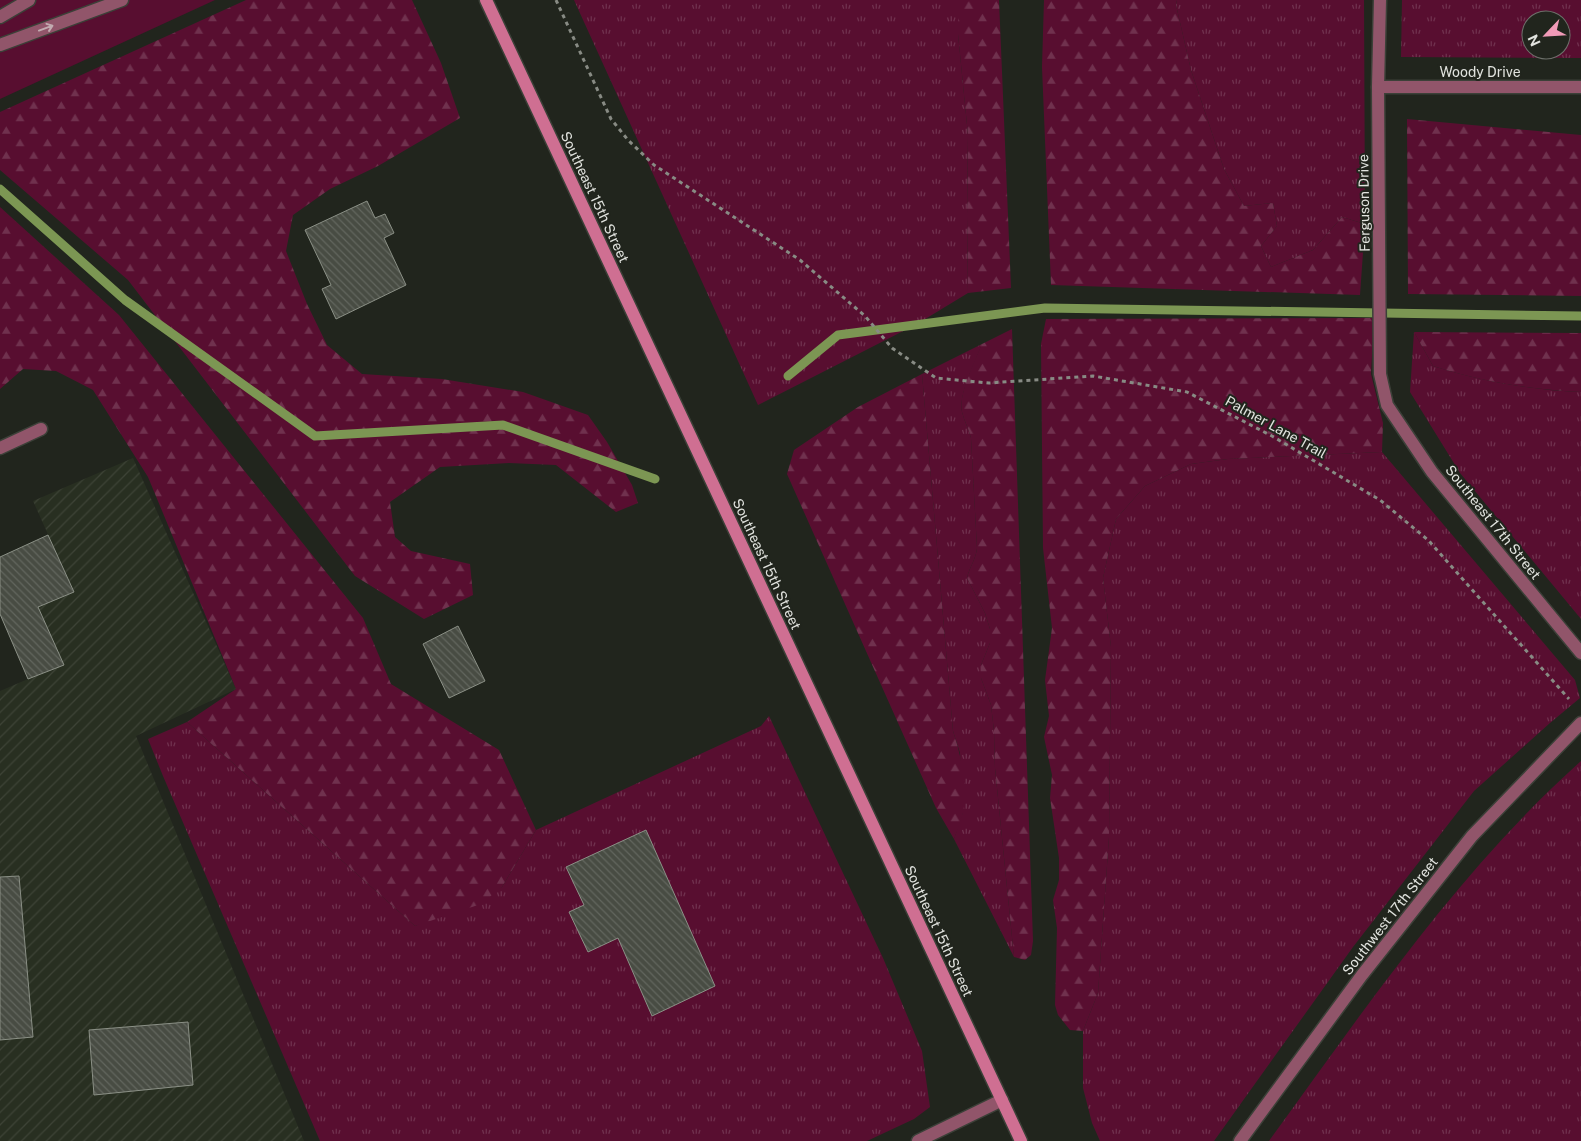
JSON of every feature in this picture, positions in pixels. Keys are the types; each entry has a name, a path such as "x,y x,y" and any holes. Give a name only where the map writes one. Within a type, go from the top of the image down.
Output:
{"main road":[{"name":"Southeast 15th Street","path":"486,0 1021,1141"}],"street":[{"path":"0,17 29,0"},
{"path":"0,45 122,0"},
{"name":"Ferguson Drive","path":"1380,0 1378,87 1380,374 1387,406"},
{"name":"Woody Drive","path":"1378,87 1581,87"},
{"name":"Southeast 17th Street","path":"1387,406 1432,472 1581,653"},
{"path":"0,448 41,429"},
{"name":"Southwest 17th Street","path":"1240,1141 1362,975 1472,836 1581,723"},
{"path":"918,1141 1002,1100"}],"path":[{"name":"Palmer Lane Trail","path":"556,0 612,119 628,140 654,165 800,260 864,316 892,348 936,378 989,383 1093,376 1187,392 1264,431 1380,500 1428,540 1569,699"}],"shaded area":[{"path":"133,458 236,689 136,736 304,1141 0,1141 0,1040 33,1036 19,876 0,877 0,691 28,679 38,607 74,592 33,501"}],"green space":[{"path":"0,0 215,0 0,99"},
{"path":"246,0 412,0 441,63 460,118 378,166 330,189 293,215 286,251 307,304 327,345 362,374 442,379 523,392 588,415 607,442 632,485 638,503 616,512 556,465 509,463 440,467 390,502 395,537 411,551 470,564 473,595 424,619 355,576 128,280 0,170 0,112"},
{"path":"574,0 958,0 958,34 968,135 968,293 917,324 758,405"},
{"path":"958,0 999,0 1011,288 968,293 968,135 958,34"},
{"path":"1044,0 1177,0 1176,5 1191,70 1224,169 1244,206 1273,203 1277,226 1261,246 1271,267 1313,250 1342,217 1365,224 1360,295 1051,285 1042,67"},
{"path":"1177,0 1364,0 1365,224 1342,217 1313,250 1271,267 1261,246 1277,226 1273,203 1244,206 1224,169 1191,70 1176,5"},
{"path":"1402,0 1581,0 1581,58 1571,58 1571,10 1521,10 1521,58 1401,57"},
{"path":"1407,119 1581,135 1581,296 1408,294"},
{"path":"0,207 119,315 363,618 391,684 499,750 536,830 502,887 481,904 415,926 187,722 236,689 148,477 93,390 56,371 23,369 0,389"},
{"path":"1374,318 1371,374 1383,423 1382,452 1228,459 1191,464 1145,486 1116,519 1103,578 1111,647 1109,837 1098,993 1083,1031 1070,1030 1058,1015 1055,1005 1057,928 1053,900 1059,880 1059,858 1050,798 1052,775 1044,737 1049,716 1045,680 1052,628 1043,548 1041,344 1046,319"},
{"path":"1012,329 1033,941 1031,955 1025,960 1014,957 995,768 991,705 981,678 981,665 990,643 990,629 985,613 967,578 977,548 971,438 961,405 968,378 982,344"},
{"path":"1414,332 1433,366 1506,384 1581,392 1581,619 1460,473 1410,392"},
{"path":"1414,332 1581,333 1581,392 1506,384 1433,366"},
{"path":"982,344 965,387 961,405 971,438 977,548 967,578 985,613 990,629 990,643 981,665 981,678 991,705 995,768 1014,957 954,839 963,812 960,753 953,731 922,374"},
{"path":"922,374 953,731 959,750 965,793 963,813 954,839 936,808 787,474 794,450 858,407"},
{"path":"1382,452 1575,680 1580,698 1474,791 1353,947 1214,1141 1100,1141 1092,1123 1083,1088 1083,1031 1098,993 1109,837 1111,647 1103,578 1116,519 1145,486 1191,464 1228,459"},
{"path":"769,716 883,958 922,1051 930,1107 914,1119 867,1141 320,1141 148,739 187,722 415,926 502,887 536,830 761,726"},
{"path":"1581,761 1581,1141 1269,1141 1377,992 1454,895 1536,803"}],"building":[{"path":"367,201 375,218 385,214 394,233 384,238 406,285 336,319 322,289 331,285 305,230"},
{"path":"48,535 74,592 38,607 64,665 28,679 0,614 0,557"},
{"path":"458,626 485,681 449,698 423,644"},
{"path":"646,830 715,986 652,1016 618,938 588,952 569,912 584,905 566,867"},
{"path":"19,876 33,1037 0,1040 0,877"},
{"path":"188,1022 193,1085 94,1095 89,1030"}],"waterway":[{"path":"0,189 125,300 315,436 503,425 655,479"},
{"path":"788,376 838,335 1045,308 1581,316"}]}
